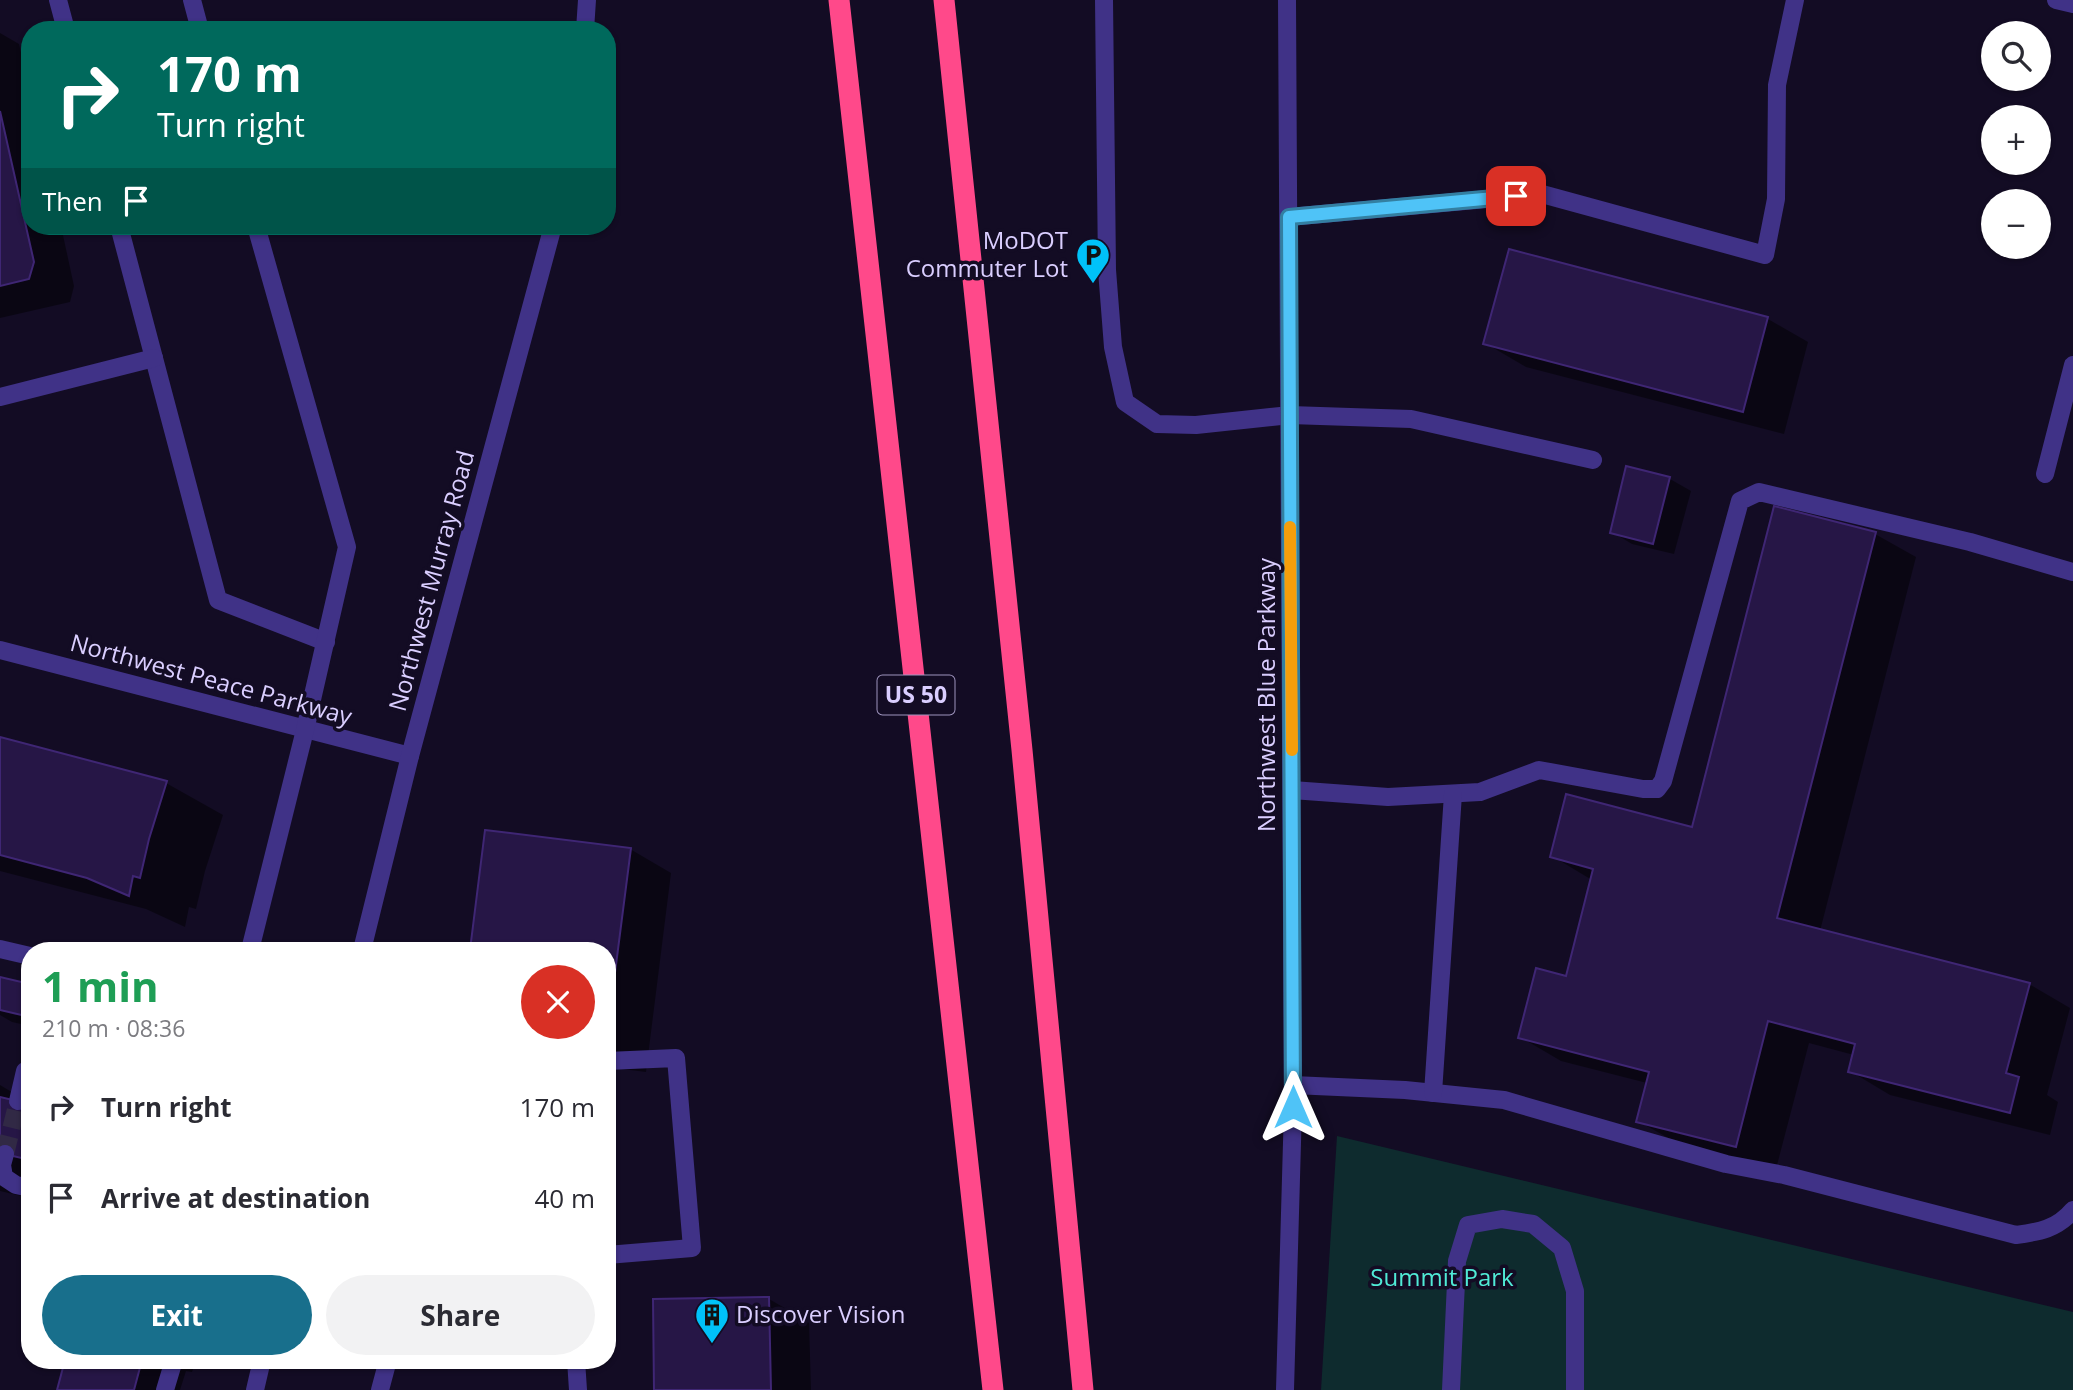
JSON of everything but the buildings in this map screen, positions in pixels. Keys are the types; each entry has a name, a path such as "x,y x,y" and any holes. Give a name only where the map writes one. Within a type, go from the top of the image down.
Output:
{"highway":[{"name":"US 50","path":"839,0 993,1390"},
{"path":"944,0 1023,764 1083,1390"}],"street":[{"path":"58,0 64,21"},
{"path":"192,0 198,21"},
{"path":"585,21 587,0"},
{"path":"1104,0 1107,270 1113,347 1125,402 1157,424 1196,425 1290,415 1411,419 1593,460"},
{"name":"Northwest Blue Parkway","path":"1285,1390 1293,1085 1287,0"},
{"path":"1289,217 1542,194 1765,255 1776,199 1777,85 1795,0"},
{"path":"2056,0 2073,4"},
{"path":"120,235 218,600 326,642"},
{"path":"252,942 347,547 259,235"},
{"name":"Northwest Murray Road","path":"364,942 410,756 552,235"},
{"path":"0,397 154,358"},
{"path":"2045,474 2073,365"},
{"path":"1292,790 1388,797 1480,792 1539,770 1643,789 1657,789 1663,781 1740,501 1751,494 1759,492 1970,542 2073,572"},
{"name":"Northwest Peace Parkway","path":"0,650 410,756"},
{"path":"1433,1093 1453,794"},
{"path":"0,949 21,954"},
{"path":"616,1061 676,1058 692,1248 616,1254"},
{"path":"1293,1085 1504,1100 1714,1161 1784,1175 2016,1236 2046,1231 2066,1219 2073,1210"},
{"path":"18,1101 21,1088"},
{"path":"5,1154 2,1165 4,1178 21,1186"},
{"path":"1451,1390 1457,1261 1468,1225 1502,1219 1533,1224 1562,1248 1575,1292 1575,1390"},
{"path":"165,1390 171,1369"},
{"path":"255,1390 260,1369"},
{"path":"380,1390 386,1369"},
{"path":"577,1369 578,1390"}],"green space":[{"name":"Summit Park","path":"1337,1136 2073,1312 2073,1390 1321,1390"}],"tunnel":[{"path":"5,1154 18,1101"}],"slow traffic":[{"path":"1290,527 1292,750"}],"place":[{"name":"MoDOT Commuter Lot","path":"1093,285"},
{"name":"Discover Vision","path":"712,1345"}],"route":[{"path":"1293,1107 1289,217 1516,196"}]}
